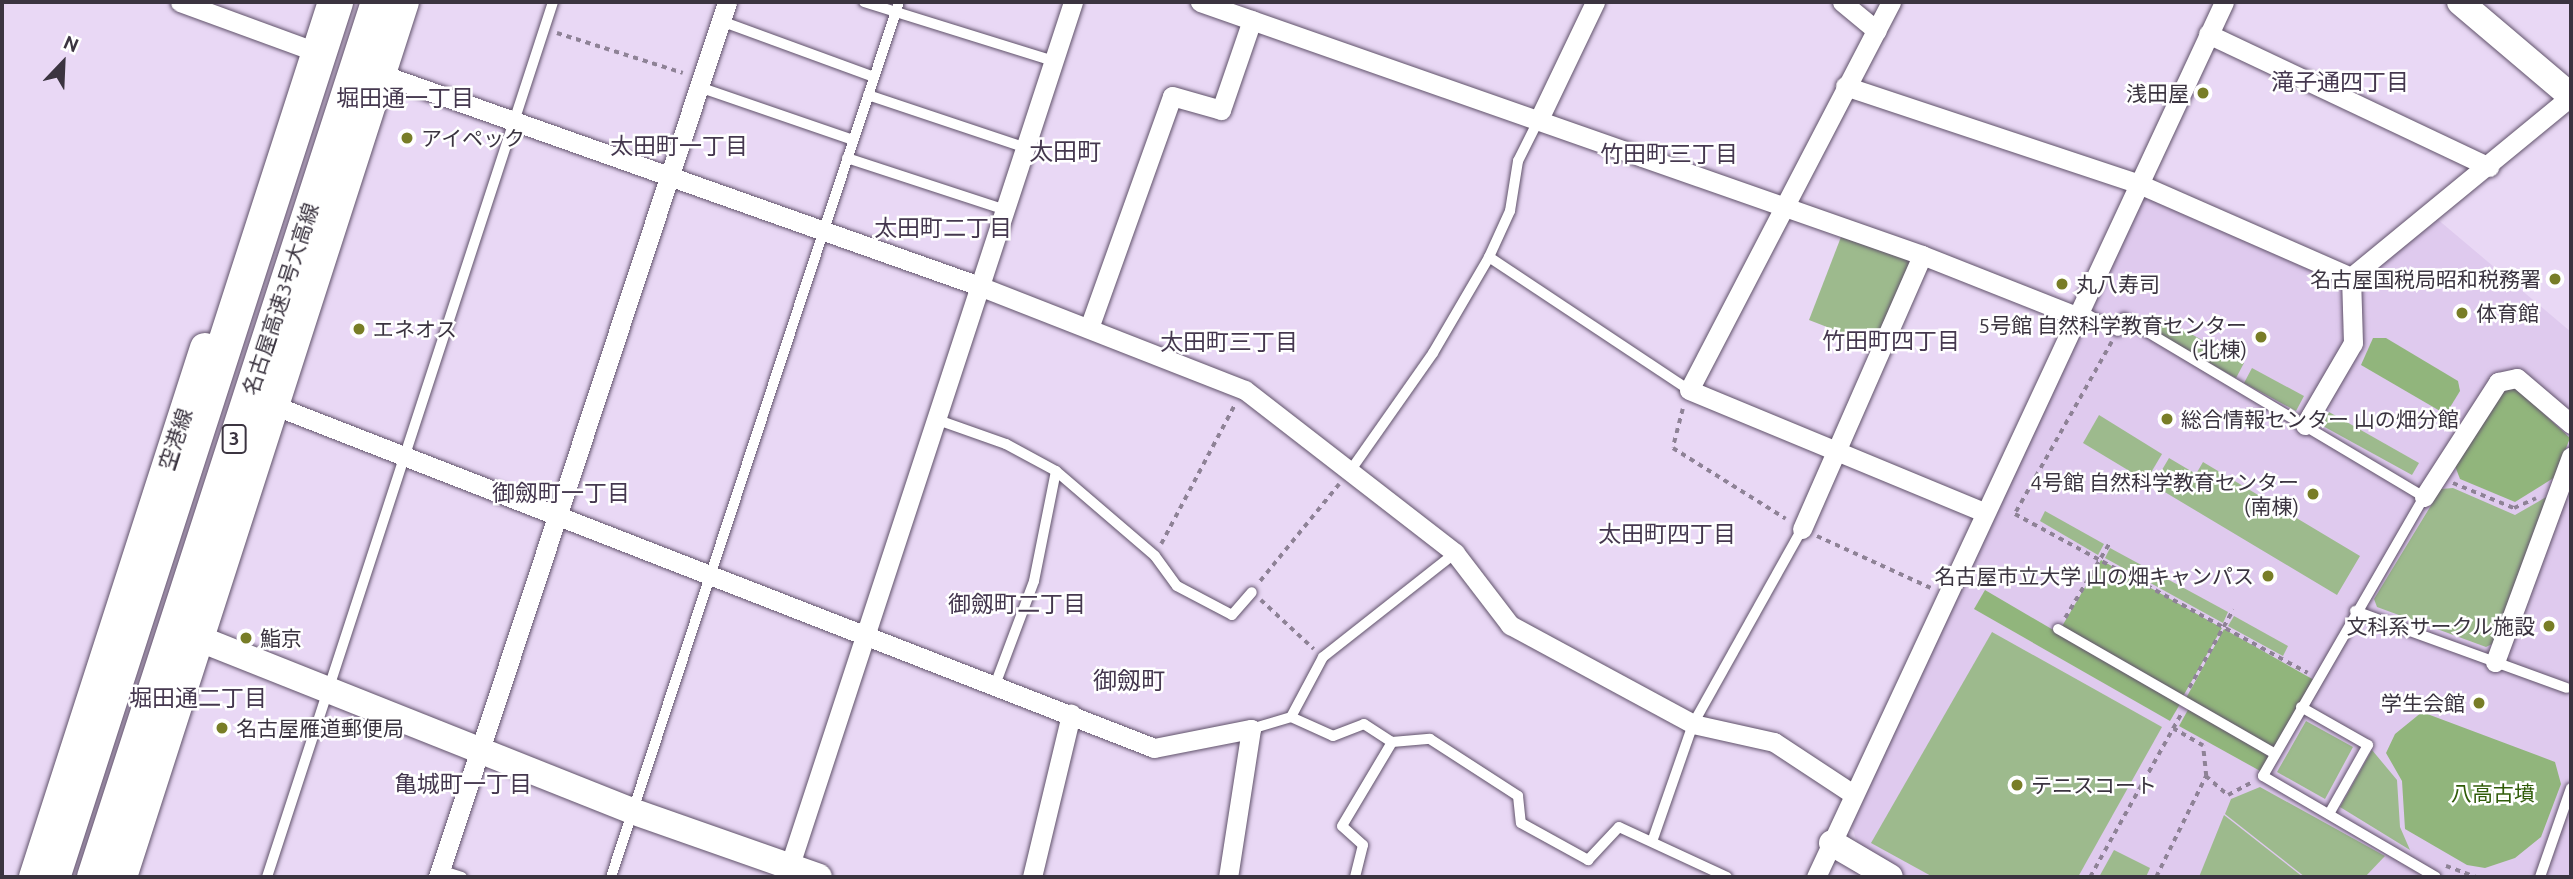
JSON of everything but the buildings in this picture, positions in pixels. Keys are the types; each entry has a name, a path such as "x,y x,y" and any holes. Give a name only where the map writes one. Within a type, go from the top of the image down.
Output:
{"highway":[{"name":"名古屋高速3号大高線","path":"52,877 335,2"},
{"path":"78,877 360,2"},
{"name":"名古屋高速3号大高線","path":"94,877 378,2"}],"main road":[{"name":"空港線","path":"34,877 321,2"},
{"path":"122,877 404,2"}],"street":[{"path":"180,2 306,48"},
{"path":"439,874 727,2"},
{"path":"788,872 982,287 1073,2"},
{"path":"1200,2 1539,119 2077,313"},
{"path":"1539,119 1595,2"},
{"path":"1842,2 1877,32"},
{"path":"1891,2 1877,32 1780,205 1689,390 1984,512"},
{"path":"1816,877 2137,183 2224,2"},
{"path":"2351,276 2489,167 2571,96 2460,2"},
{"path":"1088,328 1172,96 1221,110 1252,20"},
{"path":"2208,34 2489,167"},
{"path":"381,74 515,119 670,177 982,287 1245,390 1311,438 1348,475 1455,554 1510,625 1692,724 1773,742 1853,794"},
{"path":"1845,86 2137,183 2351,276"},
{"path":"1802,529 1839,450 1922,255"},
{"path":"2305,425 2353,343 2351,276"},
{"path":"2424,497 2498,382 2517,378 2571,424"},
{"path":"272,405 1154,748 1251,729 1228,877"},
{"path":"2494,662 2571,457"},
{"path":"200,639 788,872 819,877"},
{"path":"1032,877 1071,715"},
{"path":"1832,843 1890,877"}],"lane":[{"path":"267,877 329,691 401,457 553,2"},
{"path":"864,2 1053,61"},
{"path":"611,877 899,2"},
{"path":"721,22 874,77"},
{"path":"700,83 853,140"},
{"path":"868,95 1026,148"},
{"path":"1348,475 1433,353 1489,257 1510,211 1518,161 1539,119"},
{"path":"846,158 1006,210"},
{"path":"1489,257 1689,390"},
{"path":"2077,313 2118,331"},
{"path":"2124,318 2424,497 2355,611 2263,776 2436,877"},
{"path":"938,420 1006,444 1056,471 1155,556 1177,586 1232,615 1252,592"},
{"path":"995,685 1034,581 1056,471"},
{"path":"1653,839 1692,724 1802,529"},
{"path":"1290,717 1323,657 1455,554"},
{"path":"2355,611 2566,688"},
{"path":"2058,629 2275,754"},
{"path":"2301,707 2368,745 2329,814"},
{"path":"1251,729 1290,717 1333,736 1364,724 1392,742 1430,739 1518,796 1521,823 1588,860 1619,827 1653,839 1727,877"},
{"path":"1355,877 1363,845 1342,826 1392,742"},
{"path":"2540,877 2571,788"},
{"path":"439,874 462,877"}],"path":[{"path":"544,29 700,83"},
{"path":"2118,331 2015,513 2317,678"},
{"path":"1155,556 1245,390"},
{"path":"1673,440 1689,390"},
{"path":"1323,657 1252,592 1348,475"},
{"path":"2438,477 2514,508 2559,487"},
{"path":"2058,629 2109,544"},
{"path":"2090,877 2173,729 2233,610"},
{"path":"2156,877 2206,776 2203,746 2173,729"},
{"path":"2206,776 2228,795 2263,776"}],"shaded area":[{"name":"名古屋市立大学 山の畑キャンパス","path":"2145,194 2352,286 2436,218 2571,332 2569,877 1907,877 1859,849 1850,820"}],"green space":[{"path":"1841,237 1911,261 1876,346 1809,320"},
{"path":"2162,318 2244,363 2236,378 2154,332"},
{"path":"2373,338 2386,338 2458,381 2460,391 2449,409 2440,411 2361,365"},
{"path":"2252,368 2304,396 2296,411 2244,383"},
{"path":"2504,386 2515,387 2570,438 2555,477 2515,502 2460,479 2455,466"},
{"path":"2329,412 2419,463 2412,475 2321,425"},
{"path":"2099,415 2162,454 2146,481 2083,443"},
{"path":"2169,458 2196,474 2203,462 2360,556 2337,595 2153,485"},
{"path":"2453,488 2515,515 2548,496 2494,643 2486,647 2377,607 2374,599 2441,489"},
{"path":"2045,511 2104,544 2098,555 2040,521"},
{"path":"2110,548 2228,612 2223,623 2105,558"},
{"path":"2101,560 2222,628 2182,698 2061,628"},
{"path":"1985,590 2180,704 2170,721 1974,609"},
{"path":"2234,616 2288,646 2283,656 2228,626"},
{"path":"2224,629 2314,680 2275,750 2185,700"},
{"name":"テニスコート","path":"1992,632 2162,727 2078,877 1933,877 1871,843"},
{"path":"2189,708 2272,755 2262,772 2179,726"},
{"name":"八高古墳","path":"2422,712 2555,762 2561,784 2541,837 2515,858 2485,868 2467,865 2405,829 2402,781 2386,753 2395,734"},
{"path":"2306,721 2353,747 2325,799 2277,772"},
{"path":"2372,750 2397,780 2400,827 2410,850 2340,807"},
{"path":"2260,787 2385,856 2365,877 2305,877 2225,814 2231,799"},
{"path":"2224,815 2303,877 2199,877"},
{"path":"2114,850 2150,868 2146,877 2099,877"}],"place":[{"name":"浅田屋","path":"2203,93"},
{"name":"アイペック","path":"407,138"},
{"name":"名古屋国税局昭和税務署","path":"2555,279"},
{"name":"丸八寿司","path":"2062,284"},
{"name":"体育館","path":"2462,313"},
{"name":"エネオス","path":"359,329"},
{"name":"5号館 自然科学教育センター (北棟)","path":"2261,337"},
{"name":"総合情報センター 山の畑分館","path":"2167,419"},
{"name":"4号館 自然科学教育センター (南棟)","path":"2313,494"},
{"name":"名古屋市立大学 山の畑キャンパス","path":"2268,576"},
{"name":"文科系サークル施設","path":"2549,626"},
{"name":"鮨京","path":"246,638"},
{"name":"学生会館","path":"2479,703"},
{"name":"名古屋雁道郵便局","path":"222,728"},
{"name":"テニスコート","path":"2017,785"}],"district":[{"name":"滝子通四丁目","path":"2340,82"},
{"name":"堀田通一丁目","path":"405,98"},
{"name":"太田町一丁目","path":"679,146"},
{"name":"太田町","path":"1065,152"},
{"name":"竹田町三丁目","path":"1669,154"},
{"name":"太田町二丁目","path":"943,228"},
{"name":"竹田町四丁目","path":"1891,341"},
{"name":"太田町三丁目","path":"1229,342"},
{"name":"御劔町一丁目","path":"561,493"},
{"name":"太田町四丁目","path":"1667,534"},
{"name":"御劔町二丁目","path":"1017,604"},
{"name":"御劔町","path":"1129,681"},
{"name":"堀田通二丁目","path":"198,698"},
{"name":"亀城町一丁目","path":"463,784"}]}
